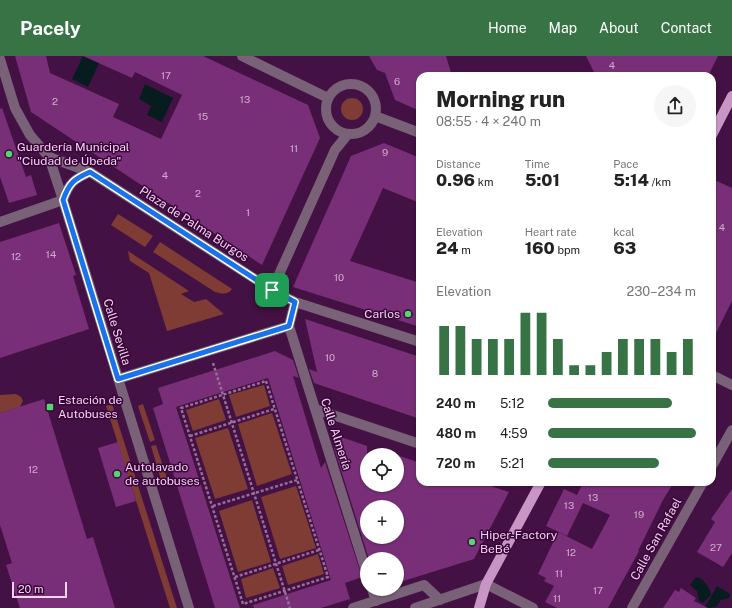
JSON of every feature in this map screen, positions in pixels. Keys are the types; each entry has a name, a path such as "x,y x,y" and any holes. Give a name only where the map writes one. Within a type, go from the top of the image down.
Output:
{"main road":[{"path":"716,127 732,96"},
{"path":"479,608 486,584 536,486"}],"street":[{"path":"242,56 328,98"},
{"path":"0,59 15,108 30,135 49,157 63,200"},
{"path":"352,84 360,86 367,90 373,98 375,116 366,129 359,133 348,134 335,129 329,121 326,108 328,98 335,90 344,85 352,84"},
{"path":"375,116 416,131"},
{"path":"272,290 335,150 348,134"},
{"name":"Plaza de Palma Burgos","path":"49,157 90,172 272,290 295,302 416,341"},
{"path":"0,222 63,200 71,184 76,178 90,172"},
{"name":"Calle Sevilla","path":"63,200 190,608"},
{"path":"118,379 289,326 295,302"},
{"name":"Calle Almería","path":"289,326 360,552"},
{"path":"716,377 732,385"},
{"path":"315,409 416,443"},
{"path":"716,459 732,430"},
{"name":"Calle San Rafael","path":"632,608 701,486"},
{"path":"415,608 486,584 533,608"},
{"path":"353,608 424,585 440,600"},
{"path":"374,596 376,601"}],"path":[{"path":"209,351 290,608"},
{"path":"266,381 328,577 243,604 181,408 223,395 266,381"},
{"path":"190,436 274,409"},
{"path":"213,506 297,480"},
{"path":"235,577 319,550"}],"shaded area":[{"path":"83,56 94,56 101,59 88,87 72,79"},
{"path":"145,84 173,98 162,122 147,115 151,106 139,99"},
{"path":"352,98 360,101 363,109 360,117 352,120 344,117 341,109 344,101"},
{"path":"118,214 153,236 145,247 111,225"},
{"path":"160,242 232,289 225,294 215,292 153,252"},
{"path":"128,251 189,291 181,294 194,302 206,299 224,314 167,331 149,273 130,261"},
{"path":"264,385 270,406 236,417 229,395"},
{"path":"16,394 21,397 23,401 20,407 0,413 0,395"},
{"path":"219,399 226,420 193,431 186,410"},
{"path":"112,404 177,608 170,608 106,406"},
{"path":"143,404 155,440 150,442 138,406"},
{"path":"272,413 292,474 257,486 238,424"},
{"path":"228,428 248,489 215,499 195,438"},
{"path":"156,445 167,478 161,480 151,446"},
{"path":"296,486 316,548 280,559 261,497"},
{"path":"252,500 271,562 238,572 219,511"},
{"path":"318,554 324,574 288,585 282,566"},
{"path":"273,568 280,588 246,598 241,579"},
{"path":"696,577 704,581 708,586 711,595 703,603 699,601 697,591 690,585"},
{"path":"717,586 730,594 729,598 721,600 716,607 706,608 705,607"}],"building":[{"path":"15,56 46,56 50,73 119,104 113,117 161,139 182,95 135,72 132,78 83,56 203,56 308,105 320,138 262,265 31,112"},
{"path":"369,56 446,56 451,72 416,72 416,109 395,100 385,73 377,70"},
{"path":"586,56 718,56 710,72 594,72"},
{"name":"Guardería Municipal \"Ciudad de Úbeda\"","path":"2,108 26,177 31,175 37,195 9,203 0,177 0,109"},
{"path":"384,143 416,156 416,201 383,188 350,261 416,282 416,326 293,287 351,156"},
{"path":"716,181 732,188 732,301 716,333"},
{"path":"59,223 76,275 73,276 89,329 0,358 0,242"},
{"path":"305,319 416,356 416,418 314,383 309,369 317,372"},
{"path":"275,351 293,360 299,378 293,376 321,468 325,462 360,571 360,578 345,583 350,599 321,608 254,608 253,605 331,580 268,378 176,407 240,608 215,608 153,408 163,404 158,388"},
{"path":"44,399 87,539 93,537 115,608 20,608 6,565 12,563 0,525 0,413"},
{"path":"341,437 367,446 367,448 360,448 360,492 404,492 404,457 416,462 416,486 490,486 509,492 474,559 404,581 404,552 367,552 364,544 404,544 404,500 360,500 360,530 334,448"},
{"name":"Autolavado de autobuses","path":"118,442 136,501 116,507 98,448"},
{"path":"582,486 672,486 608,608 557,608 545,602 554,586 544,581 546,578 538,574 558,532 592,549 610,515 583,503 567,536 546,526 564,489 577,495"},
{"path":"732,489 732,553 723,567 697,552 715,522 711,519"},
{"path":"681,588 696,598 694,601 708,608 663,608 675,590 679,592"}],"place":[{"name":"Guardería Municipal \"Ciudad de Úbeda\"","path":"9,154"},
{"name":"Carlos","path":"408,314"},
{"name":"Estación de Autobuses","path":"50,407"},
{"name":"Autolavado de autobuses","path":"117,474"},
{"name":"Hiper-Factory BeBé","path":"472,542"}],"route":[{"path":"90,172 272,290 295,302 289,326 118,379 63,200 67,191 76,178 90,172"}]}
